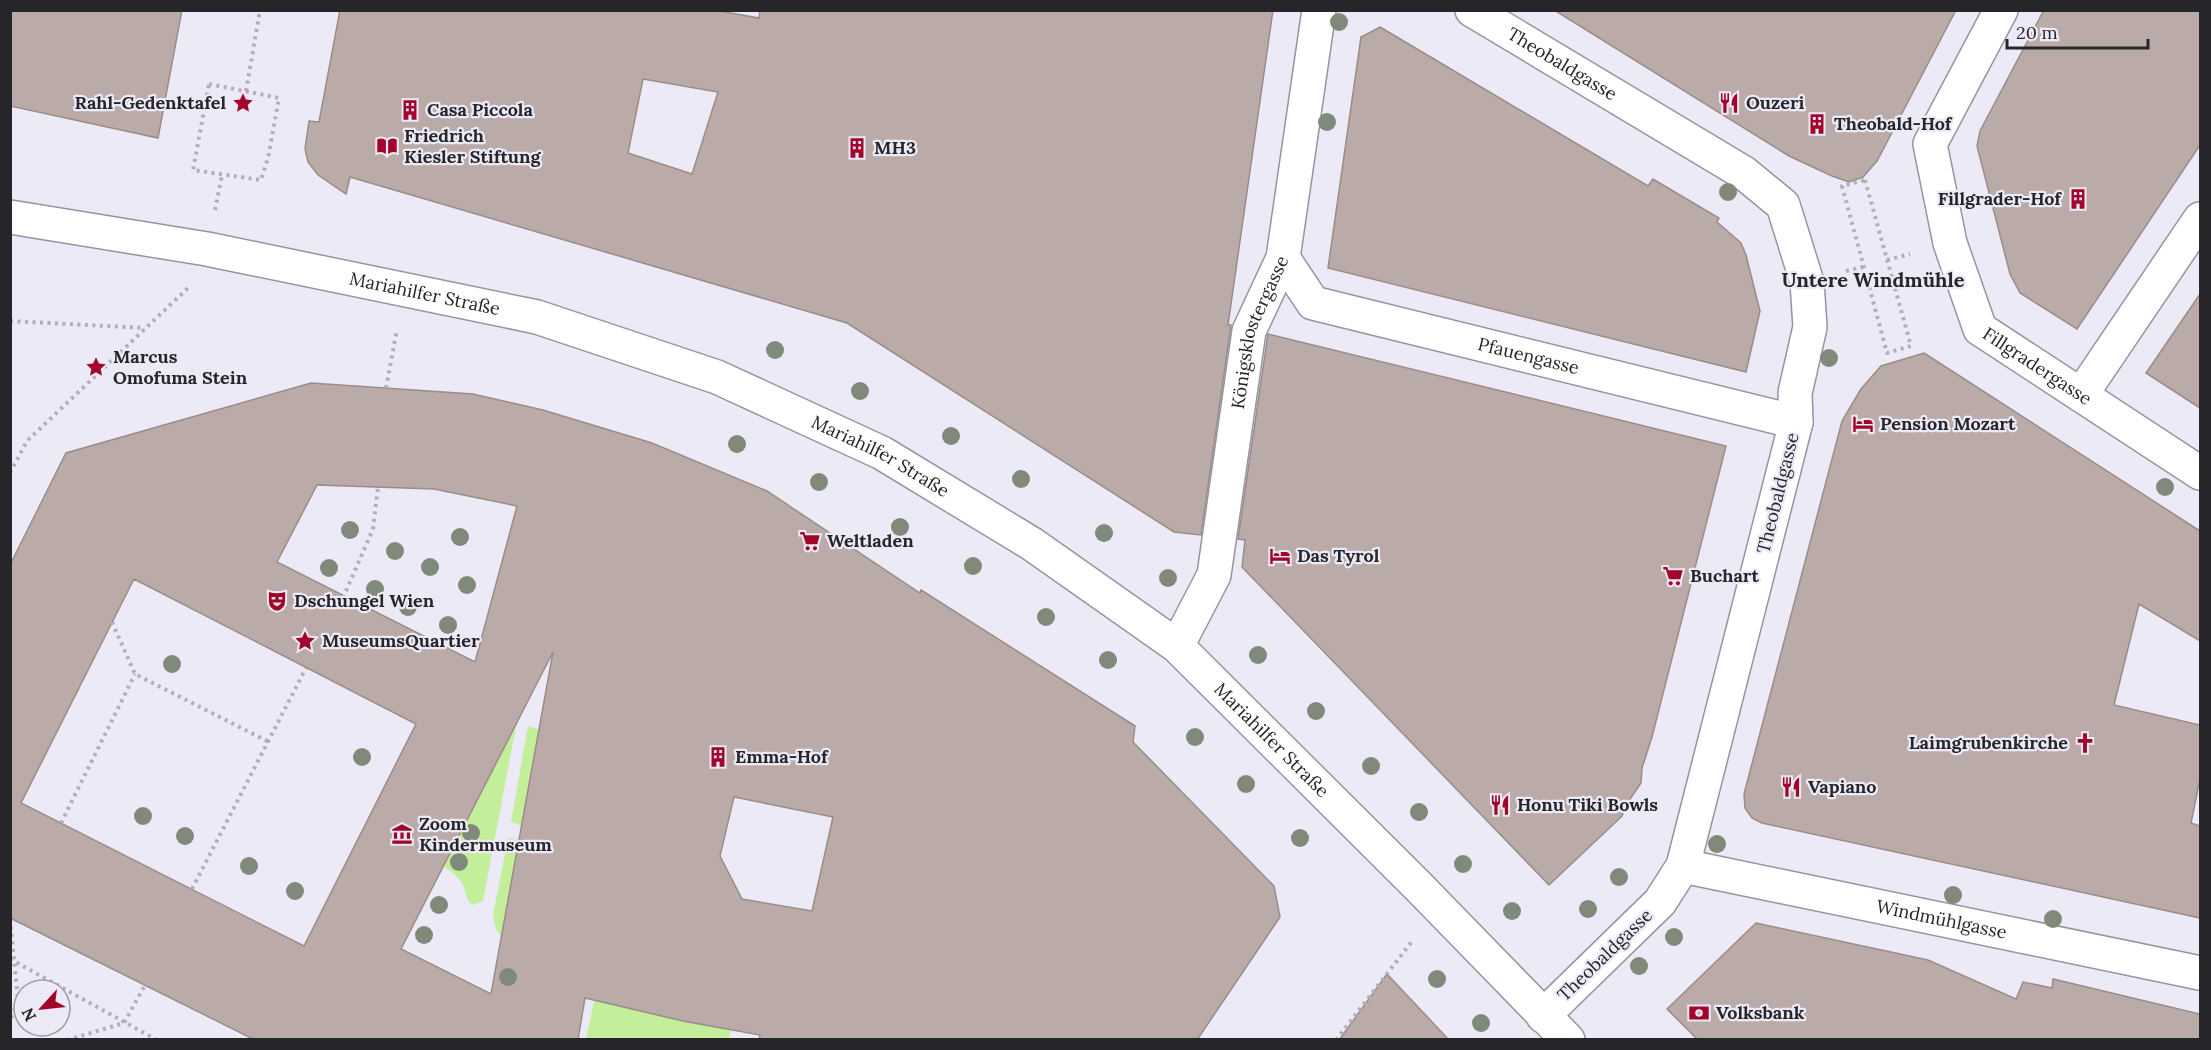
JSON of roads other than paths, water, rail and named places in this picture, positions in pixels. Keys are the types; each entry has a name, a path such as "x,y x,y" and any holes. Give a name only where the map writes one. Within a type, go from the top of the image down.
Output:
{"street":[{"name":"Königsklostergasse","path":"1177,646 1214,575 1249,331 1283,258 1319,10"},
{"name":"Theobaldgasse","path":"1472,10 1744,173 1783,205 1807,282 1809,327 1795,393 1796,422 1683,866 1660,902 1543,1016"},
{"name":"Fillgradergasse","path":"2001,10 1930,144 1950,243 1980,329 2200,473"},
{"name":"Mariahilfer Straße","path":"10,216 207,249 537,317 717,376 882,453 1032,544 1177,646 1568,1040"},
{"path":"2081,395 2200,219"},
{"name":"Pfauengasse","path":"1283,258 1313,303 1796,422"},
{"name":"Windmühlgasse","path":"1683,866 2200,973"}],"place":[{"name":"Rahl-Gedenktafel","path":"243,103"},
{"name":"Ouzeri","path":"1729,103"},
{"name":"Casa Piccola","path":"410,110"},
{"name":"Theobald-Hof","path":"1817,124"},
{"name":"Friedrich Kiesler Stiftung","path":"387,146"},
{"name":"MH3","path":"857,148"},
{"name":"Fillgrader-Hof","path":"2078,199"},
{"name":"Marcus Omofuma Stein","path":"96,367"},
{"name":"Pension Mozart","path":"1863,424"},
{"name":"Weltladen","path":"810,541"},
{"name":"Das Tyrol","path":"1280,556"},
{"name":"Buchart","path":"1673,576"},
{"name":"Dschungel Wien","path":"277,601"},
{"name":"MuseumsQuartier","path":"305,641"},
{"name":"Laimgrubenkirche","path":"2085,743"},
{"name":"Emma-Hof","path":"718,757"},
{"name":"Vapiano","path":"1791,787"},
{"name":"Honu Tiki Bowls","path":"1500,805"},
{"name":"Zoom Kindermuseum","path":"402,834"},
{"name":"Volksbank","path":"1699,1013"}],"district":[{"name":"Untere Windmühle","path":"1873,280"}]}
